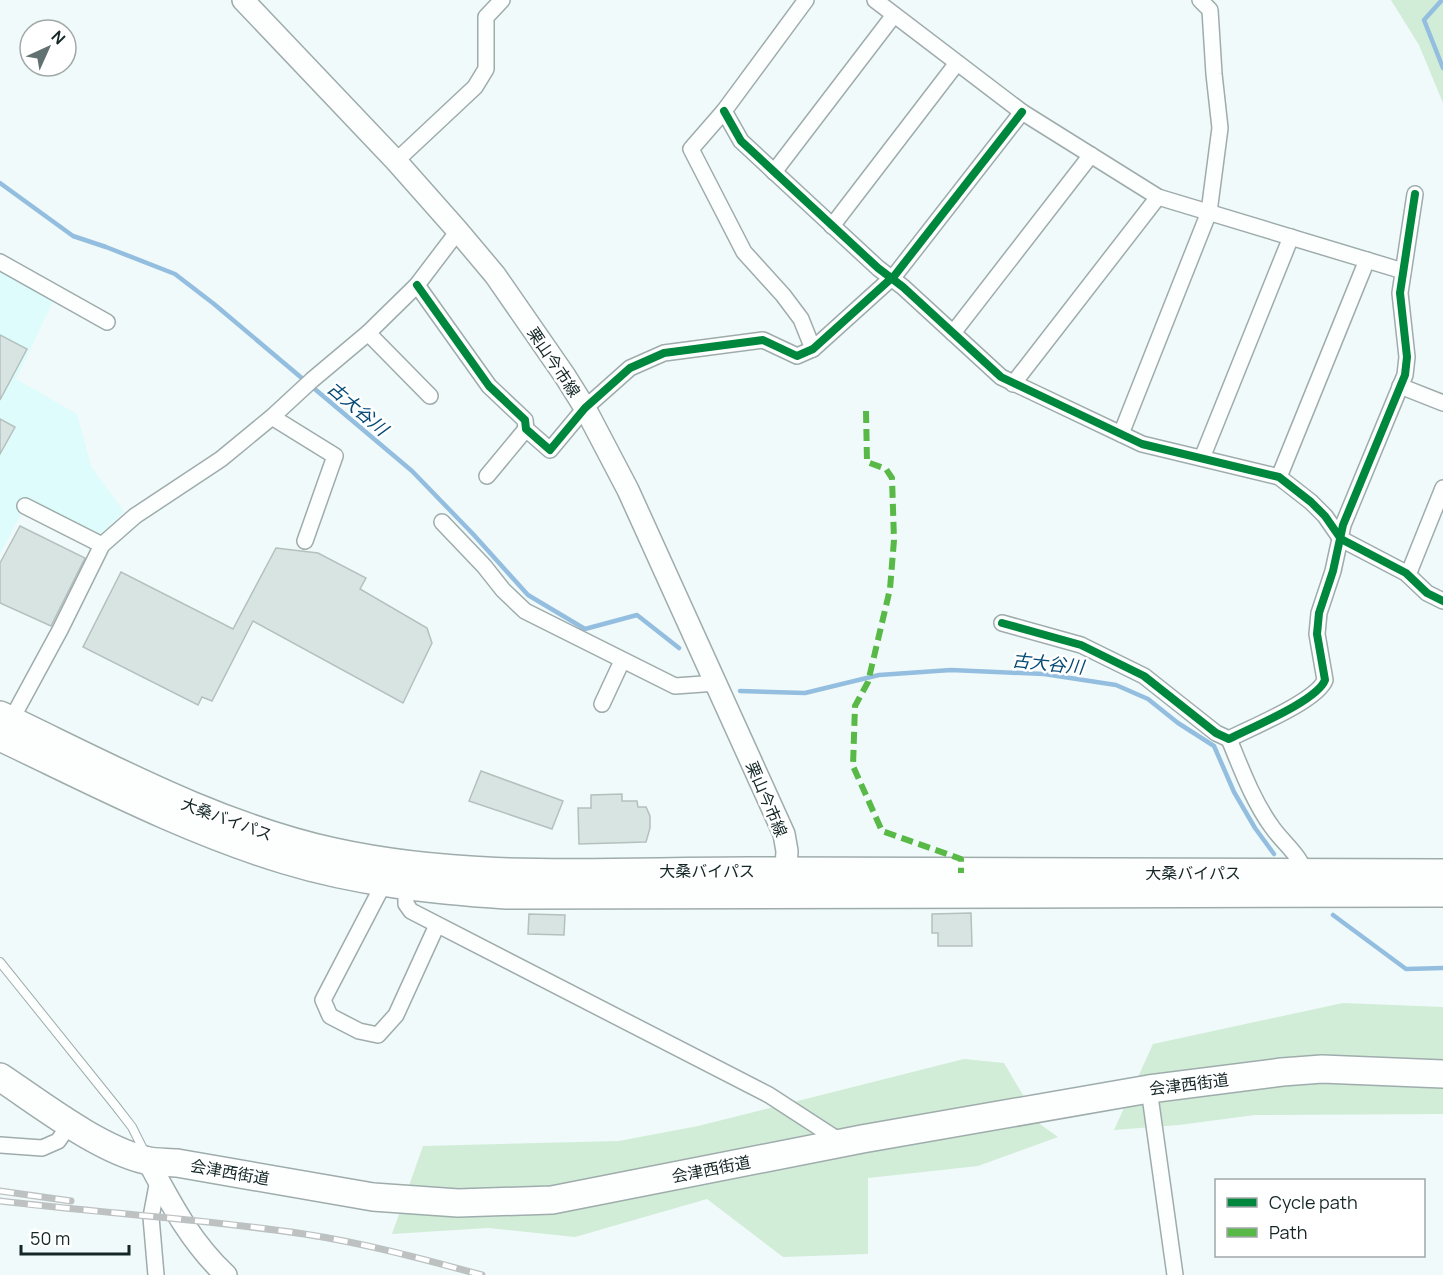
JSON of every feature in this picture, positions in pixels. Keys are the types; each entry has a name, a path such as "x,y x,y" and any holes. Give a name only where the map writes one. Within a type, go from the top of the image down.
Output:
{"highway":[{"name":"大桑バイパス","path":"2,730 181,802 292,842 471,882"},
{"name":"大桑バイパス","path":"2,730 172,818 241,846 318,869 395,884 471,882 507,873 785,883 1307,882 1443,873"},
{"name":"大桑バイパス","path":"1307,882 1443,892"},
{"name":"会津西街道","path":"0,1077 70,1124 153,1171 177,1162 373,1197 458,1203 508,1203 552,1200 843,1143 1149,1089 1322,1069 1443,1074"}],"main road":[{"name":"栗山今市線","path":"243,0 396,161 495,275 585,408 628,490 784,834 787,850 785,883"},
{"path":"153,1171 197,1244 226,1275"}],"street":[{"path":"396,161 475,87 486,69 486,17 501,0"},
{"path":"807,0 724,111 690,149 744,252 783,295 801,319 813,349"},
{"path":"874,0 1022,112 1158,197 1403,271"},
{"path":"1121,434 1209,212 1220,128 1210,10 1200,0"},
{"path":"774,172 894,15"},
{"path":"832,226 957,63"},
{"path":"724,111 741,141 1000,377 1142,444 1279,477 1311,502 1325,516 1340,538 1408,575 1427,593 1443,602"},
{"path":"417,285 489,386 525,420 526,429 550,450 585,408 630,368 664,352 763,340 797,356 813,349 892,278 1022,112"},
{"path":"953,333 1091,155"},
{"path":"1229,739 1296,705 1322,687 1325,680 1317,634 1319,613 1333,571 1343,525 1405,375 1407,357 1400,292 1415,194"},
{"path":"1013,384 1158,197"},
{"path":"2,730 60,630 102,545 135,516 220,459 368,333 417,285 458,231"},
{"path":"1202,458 1291,237"},
{"path":"1279,477 1367,260"},
{"path":"0,262 107,322"},
{"path":"368,333 430,396"},
{"path":"1400,386 1443,404"},
{"path":"272,417 334,456 305,541"},
{"path":"487,476 526,429"},
{"path":"1408,575 1443,488"},
{"path":"25,506 102,545"},
{"path":"442,522 484,566 503,591 525,611 600,648 622,662 675,686 717,683"},
{"path":"1002,624 1081,645 1144,676 1216,733 1229,739 1246,780 1271,827 1295,853 1307,882"},
{"path":"602,704 622,662"},
{"path":"437,925 396,1015 378,1035 359,1031 330,1016 323,1000 395,884 411,911 769,1095 843,1143"},
{"path":"1149,1089 1175,1275"},
{"path":"0,1145 42,1148 58,1141 70,1124"},
{"path":"153,1171 151,1216 156,1275"}],"lane":[{"path":"0,962 132,1127 153,1171"}],"shaded area":[{"path":"0,271 54,299 16,379 77,414 91,466 124,512 97,537 28,501 0,554"}],"green space":[{"path":"1391,0 1443,0 1443,103 1419,45"},
{"path":"1343,1003 1443,1007 1443,1114 1255,1115 1179,1125 1114,1130 1153,1044"},
{"path":"964,1059 1004,1063 1040,1124 1058,1137 978,1166 868,1178 868,1254 783,1257 707,1199 575,1237 488,1228 392,1234 423,1146 619,1141 698,1126"}],"building":[{"path":"0,335 27,349 0,400"},
{"path":"0,419 15,427 0,454"},
{"path":"20,526 85,558 51,626 0,603 0,563"},
{"path":"276,548 318,553 366,578 360,589 427,628 432,643 403,703 253,621 212,701 202,697 198,705 83,647 121,572 233,629"},
{"path":"481,771 563,801 552,829 469,801"},
{"path":"622,794 622,801 637,801 638,807 646,807 650,816 650,828 646,842 579,844 578,808 591,808 591,795"},
{"path":"971,913 972,946 938,946 938,933 932,933 932,914"},
{"path":"529,914 565,915 564,935 528,934"}],"waterway":[{"path":"1442,0 1424,20 1443,68"},
{"name":"古大谷川","path":"0,183 73,236 175,274 214,304 412,471 528,595 585,629 637,615 679,648"},
{"name":"古大谷川","path":"740,691 805,693 879,675 951,670 1044,674 1116,685 1148,699 1178,723 1214,746 1234,792 1255,828 1274,854"},
{"name":"古大谷川","path":"1333,915 1406,969 1443,968"}],"railway":[{"path":"0,1191 71,1201"},
{"path":"0,1201 304,1234 416,1257 482,1275"}],"marked path":[{"path":"866,411 867,462 886,469 892,478 894,540 890,589 868,682 855,706 853,766 882,831 961,859 961,873"}],"cycle path":[{"path":"724,111 741,141 878,268 903,287 1001,377 1142,444 1279,477 1311,502 1325,516 1341,539 1406,573 1427,593 1443,601"},
{"path":"417,285 489,386 525,420 526,429 550,450 585,408 630,368 664,353 763,340 797,356 813,349 895,275 1022,112"},
{"path":"1002,623 1081,645 1144,676 1216,733 1229,739 1297,705 1319,688 1325,680 1317,634 1319,613 1333,571 1343,525 1405,375 1407,357 1400,293 1415,194"}]}
